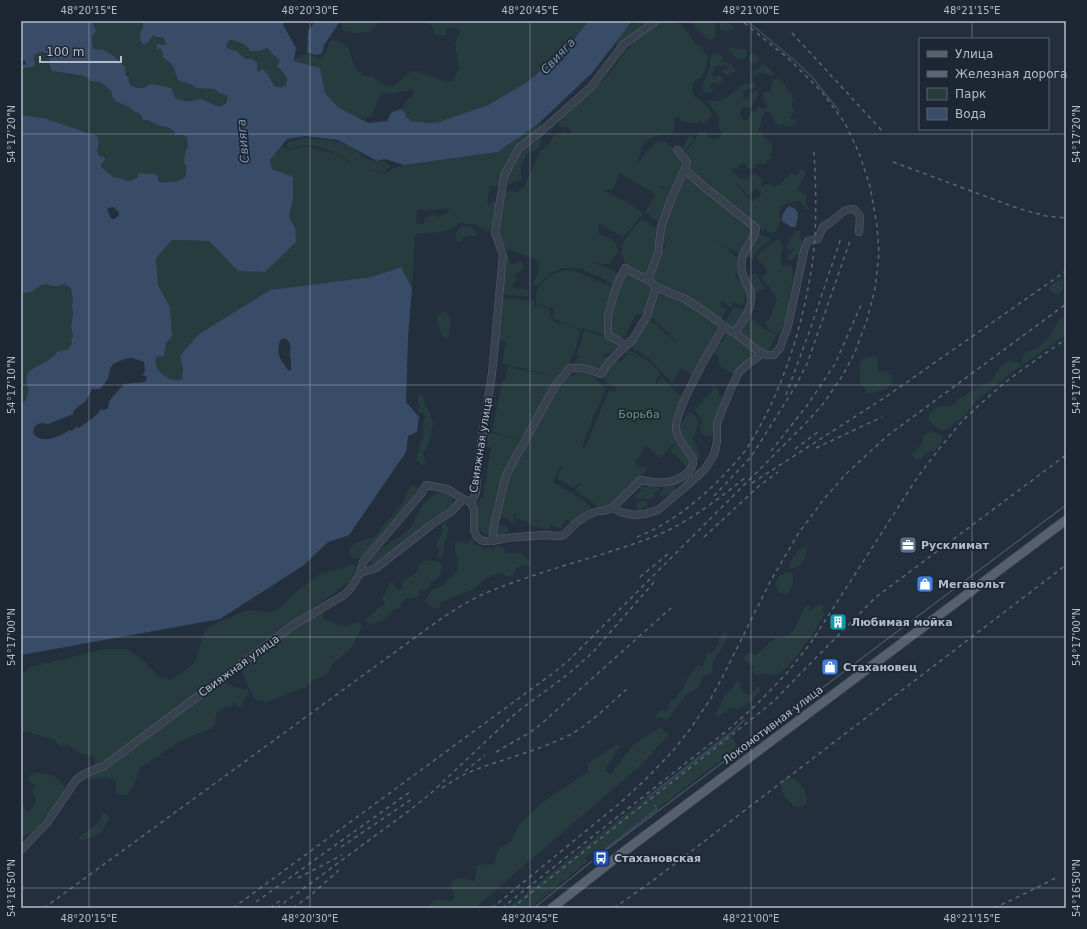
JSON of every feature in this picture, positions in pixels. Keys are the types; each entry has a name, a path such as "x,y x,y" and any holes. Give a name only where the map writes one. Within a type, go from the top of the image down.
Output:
{"main road":[{"name":"Локомотивная улица","path":"552,908 632,845 1066,520"}],"street":[{"name":"Свияжная улица","path":"21,850 47,823 76,780 84,774 104,766 296,624 344,595 351,588 360,573 363,562 421,494 426,485 447,489 471,502 476,493 478,462 492,374 503,255 494,233 504,176 519,148 545,128 590,87 624,44 656,21"},
{"path":"649,280 659,251 661,227 687,162 677,150"},
{"path":"685,170 756,228 742,260 744,278 751,293 751,303 744,319 735,333"},
{"path":"626,345 608,335 608,318 616,287 625,268 649,280 656,287 698,306 724,327 735,333 761,353 774,355 780,348 788,326 805,247 808,240 818,239 823,227 844,211 851,209 855,210 860,216 859,232"},
{"path":"492,541 497,506 506,475 555,386 570,368 583,369 601,374 609,362 633,339 647,316 656,287"},
{"path":"471,502 474,510 474,530 477,537 483,541 544,535 559,536 564,535 577,522 588,514 612,508 641,480 656,483 667,482 683,476 692,467 694,462 676,431 677,419 712,345 724,327"},
{"path":"612,508 620,512 634,515 645,514 658,510 705,469 714,455 717,441 717,423 732,386 739,372 761,353"},
{"path":"360,573 376,568 450,512 463,499"}],"green space":[{"path":"83,21 143,21 143,27 141,30 158,36 166,41 165,45 157,45 163,53 162,57 174,67 177,78 197,88 215,89 221,94 227,95 227,101 221,106 218,106 203,99 179,100 173,95 172,91 160,88 148,86 140,88 135,87 130,84 129,78 123,66 116,58 106,52 93,49 93,34"},
{"path":"341,21 379,21 370,32 355,33 343,30"},
{"path":"417,21 588,21 567,49 527,82 488,105 439,122 428,123 411,121 406,117 405,113 401,109 406,101 414,94 412,89 397,93 381,93 371,117 360,118 338,107 325,93 320,68 293,61 300,56 305,55 311,55 319,58 324,55 331,40 339,41 349,48 355,66 365,76 371,76 386,86 394,86 409,73 416,70 443,81 453,81 459,68 455,43 460,31 456,27 446,29 446,36 434,34 432,25"},
{"path":"636,21 650,21 644,26 635,30 621,45 616,47 617,38 619,35"},
{"path":"659,21 677,21 682,25 694,42 702,47 704,53 708,56 706,68 701,78 693,82 692,91 694,96 703,102 710,110 712,115 704,124 700,121 698,124 681,121 679,117 674,118 674,131 671,135 656,136 651,138 641,150 637,164 656,142 666,142 681,156 686,163 672,192 661,186 660,187 672,193 660,222 645,212 656,194 619,173 612,190 606,189 605,191 632,205 643,214 623,237 599,223 598,228 600,235 612,239 616,243 618,252 610,264 601,264 588,260 619,273 615,282 613,284 579,268 565,268 557,270 546,277 538,286 534,285 534,281 538,275 539,262 515,251 508,250 500,241 497,226 504,193 509,190 515,192 524,187 540,151 545,148 558,134 565,131 567,134 572,132 569,128 559,127 558,124 604,79 634,41"},
{"path":"692,21 715,21 715,37 712,40 707,38 696,29"},
{"path":"723,21 727,21 734,27 734,30 725,31 720,29 720,24"},
{"path":"232,40 247,47 250,51 259,51 267,48 270,50 272,54 280,60 282,71 287,79 286,85 282,87 275,87 267,73 261,72 257,69 252,59 245,59 237,51 226,47 228,41"},
{"path":"729,48 737,48 739,50 745,49 747,51 747,55 743,59 739,59 729,52"},
{"path":"41,52 46,53 49,57 50,68 52,71 84,76 91,81 99,82 111,91 113,98 117,102 131,108 135,112 160,126 167,127 174,131 175,135 183,135 187,137 188,147 184,164 186,165 186,173 184,178 178,181 161,182 155,174 140,173 136,178 129,181 113,177 101,167 104,157 99,156 97,151 99,145 92,134 43,118 21,115 21,71 35,63 35,54"},
{"path":"713,54 722,56 722,61 732,65 736,70 728,75 722,71 727,70 728,68 725,66 713,67 714,70 712,73 714,78 718,75 722,77 723,80 720,84 715,84 712,82 710,87 713,89 712,92 704,93 702,87 710,66 710,58"},
{"path":"752,54 756,54 759,59 756,64 752,64 749,61 749,57"},
{"path":"762,64 770,68 774,76 762,73 758,73 754,77 751,75 753,71 758,69"},
{"path":"777,79 780,80 792,95 794,111 790,118 797,121 794,125 787,126 783,124 778,126 770,112 765,112 758,130 767,140 772,143 772,153 768,155 771,157 770,160 767,161 765,165 758,163 752,169 748,168 745,164 740,165 737,169 730,168 741,179 746,179 751,175 756,174 763,180 762,186 766,184 776,186 790,174 793,173 796,175 798,174 799,170 804,170 806,172 797,190 802,192 802,194 806,193 806,204 808,209 806,210 800,201 786,204 779,212 781,219 776,232 768,233 765,227 766,225 763,230 687,170 692,163 688,161 684,154 698,136 700,131 712,139 721,136 722,132 718,127 718,115 710,106 708,101 722,100 745,83 749,84 752,81 755,82 756,85 754,88 743,92 743,98 746,99 755,90 758,91 756,99 752,105 748,109 744,107 741,110 740,117 743,120 747,120 750,112 756,111 760,106 762,109 765,109 768,105 764,101 763,93 771,91 773,81","holes":["736,184 739,185 747,195 749,195 753,190 757,189 762,194 752,202"]},
{"path":"538,124 542,126 525,140 501,183 497,186 490,186 487,203 490,205 495,201 498,204 494,223 490,231 486,232 477,225 459,223 450,230 415,234 412,288 401,267 371,277 270,290 199,334 183,352 181,357 183,368 182,379 175,380 168,378 159,370 156,365 156,357 164,356 170,307 158,285 156,258 172,240 209,241 238,271 295,228 289,217 293,199 272,169 270,160 281,146 289,150 308,146 335,154 356,166 340,156 325,149 312,145 289,149 286,147 288,142 304,138 334,141 351,147 364,157 377,162 385,161 390,165 390,167 383,173 367,169 383,174 391,169 404,165 498,152","holes":["449,209 449,212 438,217 432,215 425,218 424,224 416,224 417,210"]},
{"path":"543,134 539,147 535,151 531,151 527,154 521,164 521,174 523,179 507,185 506,177 520,149"},
{"path":"689,135 694,139 683,154 677,149 680,145 683,147"},
{"path":"686,175 754,228 742,255 711,239 730,250 729,252 741,259 737,269 739,270 735,277 742,283 749,294 742,305 734,303 731,308 723,300 719,305 727,309 720,321 658,286 651,280 666,246 661,239 666,223 664,222"},
{"path":"642,219 658,230 656,256 646,276 627,267 621,251 623,248 621,246 623,242 633,228"},
{"path":"462,226 469,227 474,230 477,233 476,236 466,236 459,242 457,241 456,233"},
{"path":"794,231 800,231 803,247 800,254 792,260 787,260 787,257 795,249 794,248 790,251 787,249 787,245 790,243 789,239 794,234"},
{"path":"758,233 771,240 760,248 752,259 745,254"},
{"path":"778,239 782,243 782,266 791,265 793,274 787,316 783,327 778,334 769,330 766,324 770,318 777,299 771,289 762,280 763,275 767,272 764,265 759,262 757,257 764,249"},
{"path":"506,255 509,256 510,264 516,264 517,261 521,261 523,266 522,271 515,274 516,279 512,286 514,288 526,289 529,293 528,296 505,295 501,291"},
{"path":"564,270 578,272 613,287 606,331 604,335 582,328 582,330 553,319 554,309 536,303 537,291 542,283 556,273"},
{"path":"624,270 648,283 653,288 647,308 643,315 636,314 625,335 620,339 614,337 609,330 609,324"},
{"path":"756,273 765,289 754,293 745,278"},
{"path":"1060,279 1063,282 1063,287 1060,294 1057,295 1050,291 1049,287"},
{"path":"45,284 56,286 64,284 71,288 73,300 71,326 73,336 71,340 72,343 69,349 57,352 51,359 36,368 27,387 29,390 26,400 21,404 21,294 32,292"},
{"name":"Борьба","path":"659,293 685,302 717,323 719,327 719,330 693,377 681,368 672,383 648,358 631,347 649,319 663,330 664,334 668,335 677,343 678,342 650,317 654,298 657,297"},
{"path":"502,298 526,300 529,301 528,304 530,304 531,301 535,302 534,306 536,307 537,305 549,309 552,320 580,331 576,349 566,370 520,439 492,432 502,382 504,382 508,366 553,376 502,363 506,342 498,341"},
{"path":"734,306 746,311 735,329 732,330 723,324"},
{"path":"446,312 450,317 449,336 448,338 444,338 437,318 440,314"},
{"path":"748,317 757,322 761,327 777,335 767,352 740,335 742,327"},
{"path":"1062,318 1066,318 1066,335 1025,363 1022,363 1023,354 1042,345"},
{"path":"584,330 610,339 619,344 618,347 611,353 600,353 608,358 602,368 596,370 574,363 579,356 577,355"},
{"path":"728,332 758,353 735,375 719,366 718,356 712,352 718,341 722,343"},
{"name":"Борьба","path":"629,350 649,361 661,374 654,384 656,385 662,377 684,398 681,406 678,440 660,458 647,446 642,450 641,457 637,458 637,461 635,462 638,467 646,466 647,469 635,482 629,486 626,486 627,488 617,499 603,510 575,490 581,484 580,483 573,488 557,478 562,467 560,466 553,482 591,506 589,510 573,524 566,519 561,529 551,524 548,529 530,526 531,523 516,518 516,513 514,515 514,523 509,522 505,518 498,519 504,489 509,474 516,465 516,462 552,397 570,375 574,376 576,371 591,375 606,389 582,448 585,448 608,392 611,390 614,393 617,388 606,382 604,375 614,358 621,362"},
{"path":"872,356 877,358 878,372 886,371 893,376 892,384 887,388 878,392 868,393 860,384 859,367 862,360"},
{"path":"1010,361 1020,363 1020,366 976,401 965,415 948,429 942,431 929,421 929,415 932,410 938,407 954,404 961,397 989,382 1003,364"},
{"path":"713,386 716,386 719,392 718,395 723,397 711,437 709,437 702,432 700,425 702,420 695,410 700,404 703,403 703,399 710,394"},
{"path":"421,394 433,423 430,439 426,449 423,451 426,463 424,465 417,461 419,445 423,438 425,416 424,414 418,412 420,406 418,395"},
{"name":"Борьба","path":"689,412 697,418 699,422 695,435 692,439 699,452 700,457 697,461 677,430"},
{"path":"487,432 520,440 514,453 490,534 482,532 476,526 477,503 483,497 491,448 485,446"},
{"path":"934,432 943,437 942,441 936,450 926,453 917,460 913,456 913,453 922,444 926,433"},
{"name":"Борьба","path":"678,442 691,461 688,468 670,450"},
{"path":"649,485 659,489 653,493 655,497 650,499 636,499 635,496 642,491 640,487 647,487"},
{"path":"672,485 674,486 675,491 670,494 660,496 665,487 670,487"},
{"path":"411,486 420,489 418,493 367,553 361,558 352,558 349,553 351,546 365,539 373,538 377,535 403,502"},
{"path":"443,492 450,496 453,500 451,506 446,512 378,562 371,564 370,561 376,552 401,536 410,528 426,501 434,495"},
{"path":"646,500 648,506 642,507 641,512 639,512 636,507 637,502"},
{"path":"445,522 448,532 444,552 441,558 438,558 439,549 436,545 443,530 442,525"},
{"path":"497,522 504,527 507,527 509,530 496,536"},
{"path":"472,539 474,545 480,545 483,548 489,547 493,550 497,546 501,546 507,554 521,553 525,558 530,560 530,565 523,565 516,568 515,574 508,577 501,572 486,579 472,590 441,602 440,608 431,606 424,600 432,590 442,586 448,579 453,577 458,568 455,542 459,540 466,544"},
{"path":"804,547 807,549 807,555 804,560 796,568 790,568 791,561 794,556"},
{"path":"430,560 441,562 441,573 439,577 431,583 428,589 419,590 419,596 406,598 399,608 393,610 382,621 370,624 366,622 366,619 384,605 385,602 382,599 389,584 392,582 398,590 402,590 404,581 416,572 420,563"},
{"path":"349,564 356,566 349,582 97,768 94,766 96,760 93,756 80,753 69,745 60,746 55,740 25,731 21,733 21,674 31,667 105,649 127,649 144,661 159,677 170,680 182,674 195,662 205,631 212,625 245,611 277,611 297,591 322,573 342,569"},
{"path":"788,572 792,573 793,581 792,587 787,594 779,592 776,582 779,576"},
{"path":"820,604 824,606 822,610 825,614 792,662 780,674 756,675 751,671 755,667 743,658 749,652 756,655 775,638 786,636 794,630 803,610 808,605 810,607 809,613"},
{"path":"316,612 322,613 324,620 343,626 360,623 362,627 355,639 355,644 333,664 327,674 312,681 307,687 266,702 256,700 245,680 243,666"},
{"path":"723,633 728,635 713,661 712,673 703,676 700,682 701,686 685,696 667,720 656,718 657,713 663,709 666,712 669,707 670,699 673,701 684,688 686,680 698,665 703,667 708,651 710,654 719,645 719,639"},
{"path":"226,680 232,687 248,689 248,694 243,701 242,707 238,707 235,702 231,707 227,706 216,713 215,725 212,728 182,740 140,768 135,784 126,796 116,793 116,781 112,779 101,778 86,781 86,779 103,769 222,681"},
{"path":"738,681 745,694 751,694 757,687 760,687 760,690 744,707 738,710 733,707 717,717 715,714 724,695 731,690"},
{"path":"660,727 668,735 642,764 475,908 426,908 436,899 450,902 455,899 450,883 458,878 475,881 477,865 494,864 498,850 511,841 518,826 543,802 588,772 588,764 615,745 620,745 605,771 611,774 633,745"},
{"path":"728,732 739,747 595,856 591,853 585,858 588,861 531,908 507,908 580,850"},
{"path":"36,772 58,779 65,785 64,793 34,831 23,837 21,836 21,803 27,812 33,807 36,799 32,791 36,785 29,782 28,777"},
{"path":"786,777 798,781 805,793 807,799 806,804 801,807 794,807 784,795 781,788 781,781"},
{"path":"105,812 109,821 105,825 103,832 84,840 79,839 79,837 90,830 99,821"}],"water":[{"name":"Свияга","path":"21,21 92,21 96,31 92,36 93,49 104,50 115,57 125,67 126,75 132,86 143,88 151,84 171,88 175,98 177,99 191,101 200,99 222,106 226,102 227,95 219,93 215,89 197,88 188,83 179,81 174,67 162,57 163,53 160,48 157,50 157,44 166,44 164,39 153,35 147,43 142,44 140,36 143,21 284,21 283,25 296,48 294,61 320,68 325,93 338,107 368,123 387,121 392,112 401,109 405,113 406,117 411,121 428,123 439,122 488,105 527,82 567,49 588,21 632,21 593,72 538,124 498,152 404,165 385,159 377,161 338,140 305,136 287,139 270,160 272,169 293,177 293,199 289,217 295,228 296,242 265,272 238,271 209,241 172,240 156,258 158,285 170,307 172,336 166,343 164,356 156,357 156,366 164,376 175,380 182,379 183,368 180,357 199,334 270,290 371,277 401,267 412,288 408,338 406,402 419,417 417,432 408,436 406,452 349,535 328,542 304,565 220,619 21,655 21,404 26,400 28,393 27,375 29,372 47,361 56,353 69,349 72,343 71,340 73,336 71,326 73,300 71,288 64,284 54,286 45,284 32,292 21,294 21,115 43,118 97,136 99,143 97,151 99,156 104,157 105,160 101,167 113,177 127,181 138,177 138,174 140,173 155,174 160,182 174,182 181,180 186,173 186,165 184,164 185,153 188,147 187,137 183,135 175,135 174,131 167,127 142,119 142,116 139,113 117,102 113,98 111,91 99,82 91,81 84,76 52,71 49,58 46,53 41,52 35,54 34,66 25,68 21,71 21,64 26,64 25,61 21,60","holes":["232,40 245,45 250,51 259,51 267,48 270,50 272,54 280,60 277,66 287,79 286,85 282,87 275,87 267,73 262,69 259,72 257,70 257,63 252,59 245,59 237,51 226,47 228,41","113,207 119,212 119,215 115,219 110,217 107,209","284,338 290,344 291,370 289,371 280,357 278,349 280,340","133,358 144,362 145,372 142,375 146,376 147,379 145,382 124,384 109,401 108,408 104,410 101,409 94,417 79,428 76,427 72,431 70,430 51,439 41,439 33,433 34,427 38,424 48,424 73,414 74,410 86,401 92,389 100,389 108,379 110,369 113,364 124,359"]},
{"path":"315,21 340,21 324,45 322,53 318,55 307,53 308,31"},
{"path":"789,206 795,209 798,215 795,227 791,227 782,221 782,217"}],"waterway":[{"path":"747,21 794,60 813,78 839,111"},
{"path":"649,797 729,735 744,720"},
{"path":"604,850 657,809 654,805"}],"tram line":[{"path":"534,908 602,853 1066,505"}],"railway":[{"path":"233,908 556,671 570,659 806,423 823,404 843,375 855,352 867,320 875,289 879,253 877,226 870,186 859,153 845,123 821,91 789,59 742,21"},
{"path":"792,33 884,133"},
{"path":"637,537 671,520 701,497 719,480 745,451 770,406 790,358 804,308 809,283 813,258 816,218 814,152"},
{"path":"893,162 1017,208 1046,216 1066,218"},
{"path":"786,395 841,238"},
{"path":"714,496 751,457 795,387 807,364 850,241"},
{"path":"752,483 884,398 1066,271"},
{"path":"492,908 620,803 672,752 691,728 711,698 770,582 798,534 824,499 847,473 887,436 1066,304"},
{"path":"771,451 806,407 835,364 861,305"},
{"path":"502,908 729,729 757,704 786,674 810,644 917,478 963,420 1003,384 1066,339"},
{"path":"816,448 882,417"},
{"path":"795,449 818,432"},
{"path":"512,908 774,701 876,597 1066,455"},
{"path":"704,537 759,486 778,472"},
{"path":"44,908 428,628 460,607 484,594 507,585 646,540 663,533 700,512 746,477"},
{"path":"640,577 668,554"},
{"path":"614,908 651,882 1066,565"},
{"path":"277,908 430,794 517,712 567,675 592,653 655,581"},
{"path":"496,752 540,725 671,608"},
{"path":"442,788 471,772 540,748 570,735 596,717 627,689"},
{"path":"465,771 485,755"},
{"path":"256,902 410,792"},
{"path":"341,847 412,799"},
{"path":"298,878 342,855"},
{"path":"293,908 311,895 339,870"},
{"path":"994,908 1058,877"},
{"path":"270,908 281,900"}],"place":[{"name":"Русклимат","path":"908,545"},
{"name":"Мегавольт","path":"925,584"},
{"name":"Любимая мойка","path":"838,622"},
{"name":"Стахановец","path":"830,667"},
{"name":"Стахановская","path":"601,858"}]}
